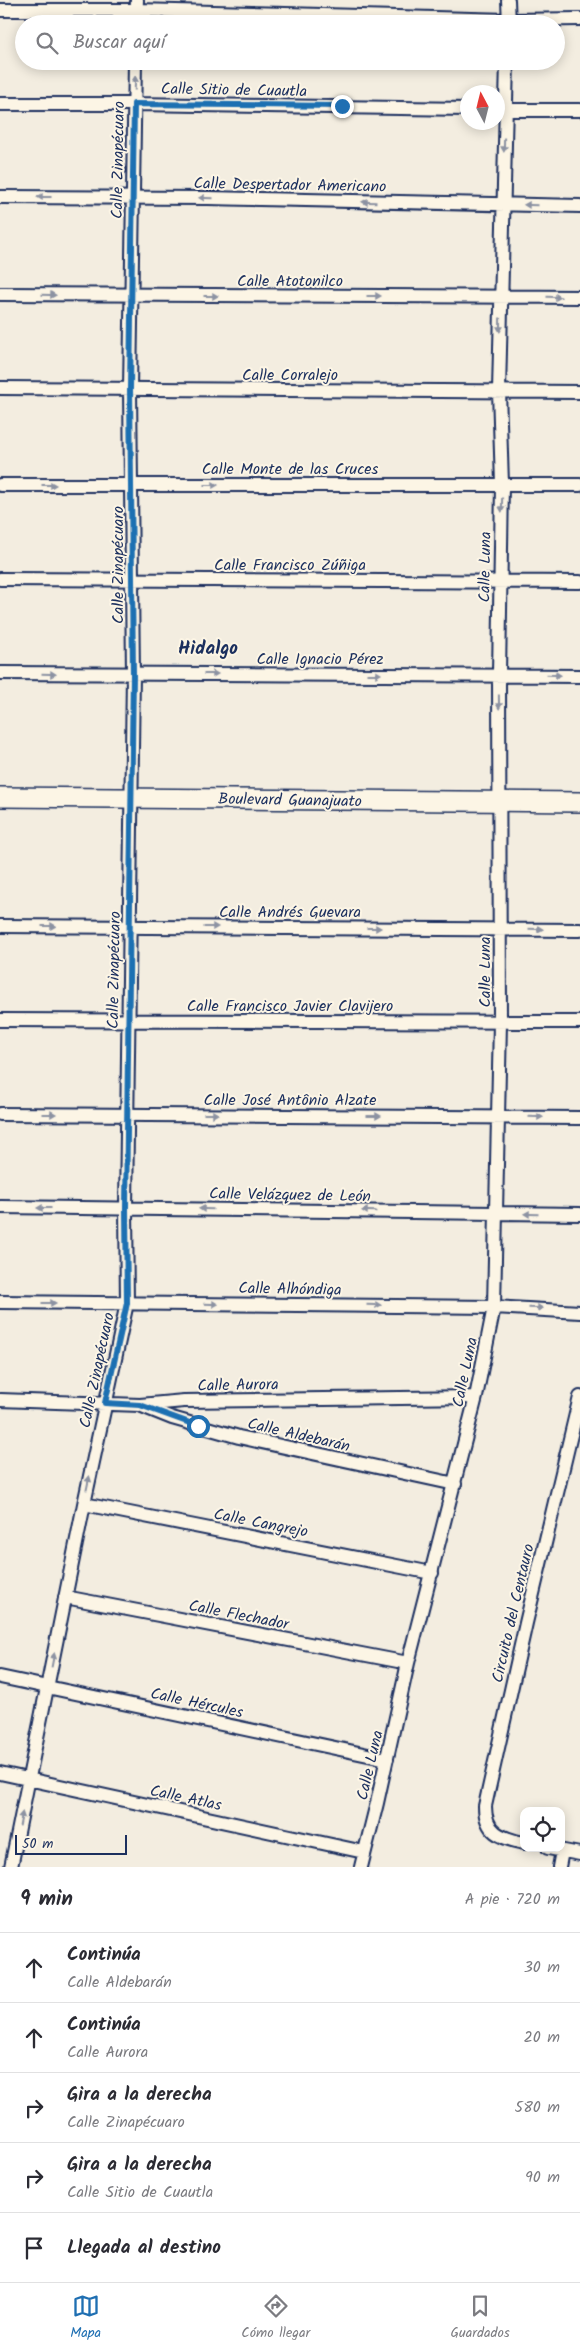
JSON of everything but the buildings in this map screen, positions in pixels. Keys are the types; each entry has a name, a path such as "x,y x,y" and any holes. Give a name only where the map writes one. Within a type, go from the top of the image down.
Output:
{"street":[{"path":"508,0 509,15"},
{"path":"0,10 137,5 356,15"},
{"path":"565,20 580,19"},
{"name":"Calle Zinapécuaro","path":"12,1867 65,1597 127,1303 126,1208 133,674 133,485 130,389 135,70"},
{"name":"Calle Luna","path":"504,85 506,70"},
{"name":"Calle Sitio de Cuautla","path":"0,104 460,109"},
{"path":"505,110 580,110"},
{"name":"Calle Luna","path":"361,1867 408,1663 476,1396 494,1307 500,1022 501,801 499,674 502,484 499,391 501,130"},
{"name":"Calle Despertador Americano","path":"0,197 133,197 580,206"},
{"name":"Calle Atotonilco","path":"0,294 580,297"},
{"name":"Calle Corralejo","path":"0,388 580,392"},
{"name":"Calle Monte de las Cruces","path":"0,485 580,485"},
{"name":"Calle Francisco Zúñiga","path":"0,579 580,582"},
{"name":"Calle Ignacio Pérez","path":"0,673 499,674 580,676"},
{"name":"Boulevard Guanajuato","path":"0,797 580,802"},
{"name":"Calle Andrés Guevara","path":"0,926 580,930"},
{"name":"Calle Francisco Javier Clavijero","path":"0,1020 580,1022"},
{"name":"Calle José Antônio Alzate","path":"0,1114 580,1118"},
{"name":"Calle Velázquez de León","path":"0,1207 580,1214"},
{"name":"Calle Alhóndiga","path":"0,1302 494,1307 580,1312"},
{"name":"Calle Aurora","path":"0,1400 140,1405 184,1401 476,1396"},
{"name":"Circuito del Centauro","path":"520,1842 512,1841 491,1829 485,1816 485,1806 521,1642 576,1429 580,1397"},
{"name":"Calle Aldebarán","path":"140,1405 172,1418 239,1438 455,1484"},
{"name":"Calle Cangrejo","path":"84,1504 432,1572"},
{"name":"Calle Flechador","path":"65,1597 408,1663"},
{"name":"Calle Hércules","path":"0,1677 387,1759"},
{"name":"Calle Atlas","path":"0,1773 364,1852"},
{"path":"559,1867 562,1852"},
{"path":"565,1852 580,1854"}],"district":[{"name":"Hidalgo","path":"208,647"}],"route":[{"path":"198,1426 140,1405 105,1403 127,1303 126,1208 133,674 133,485 130,389 134,104 342,106"}]}
